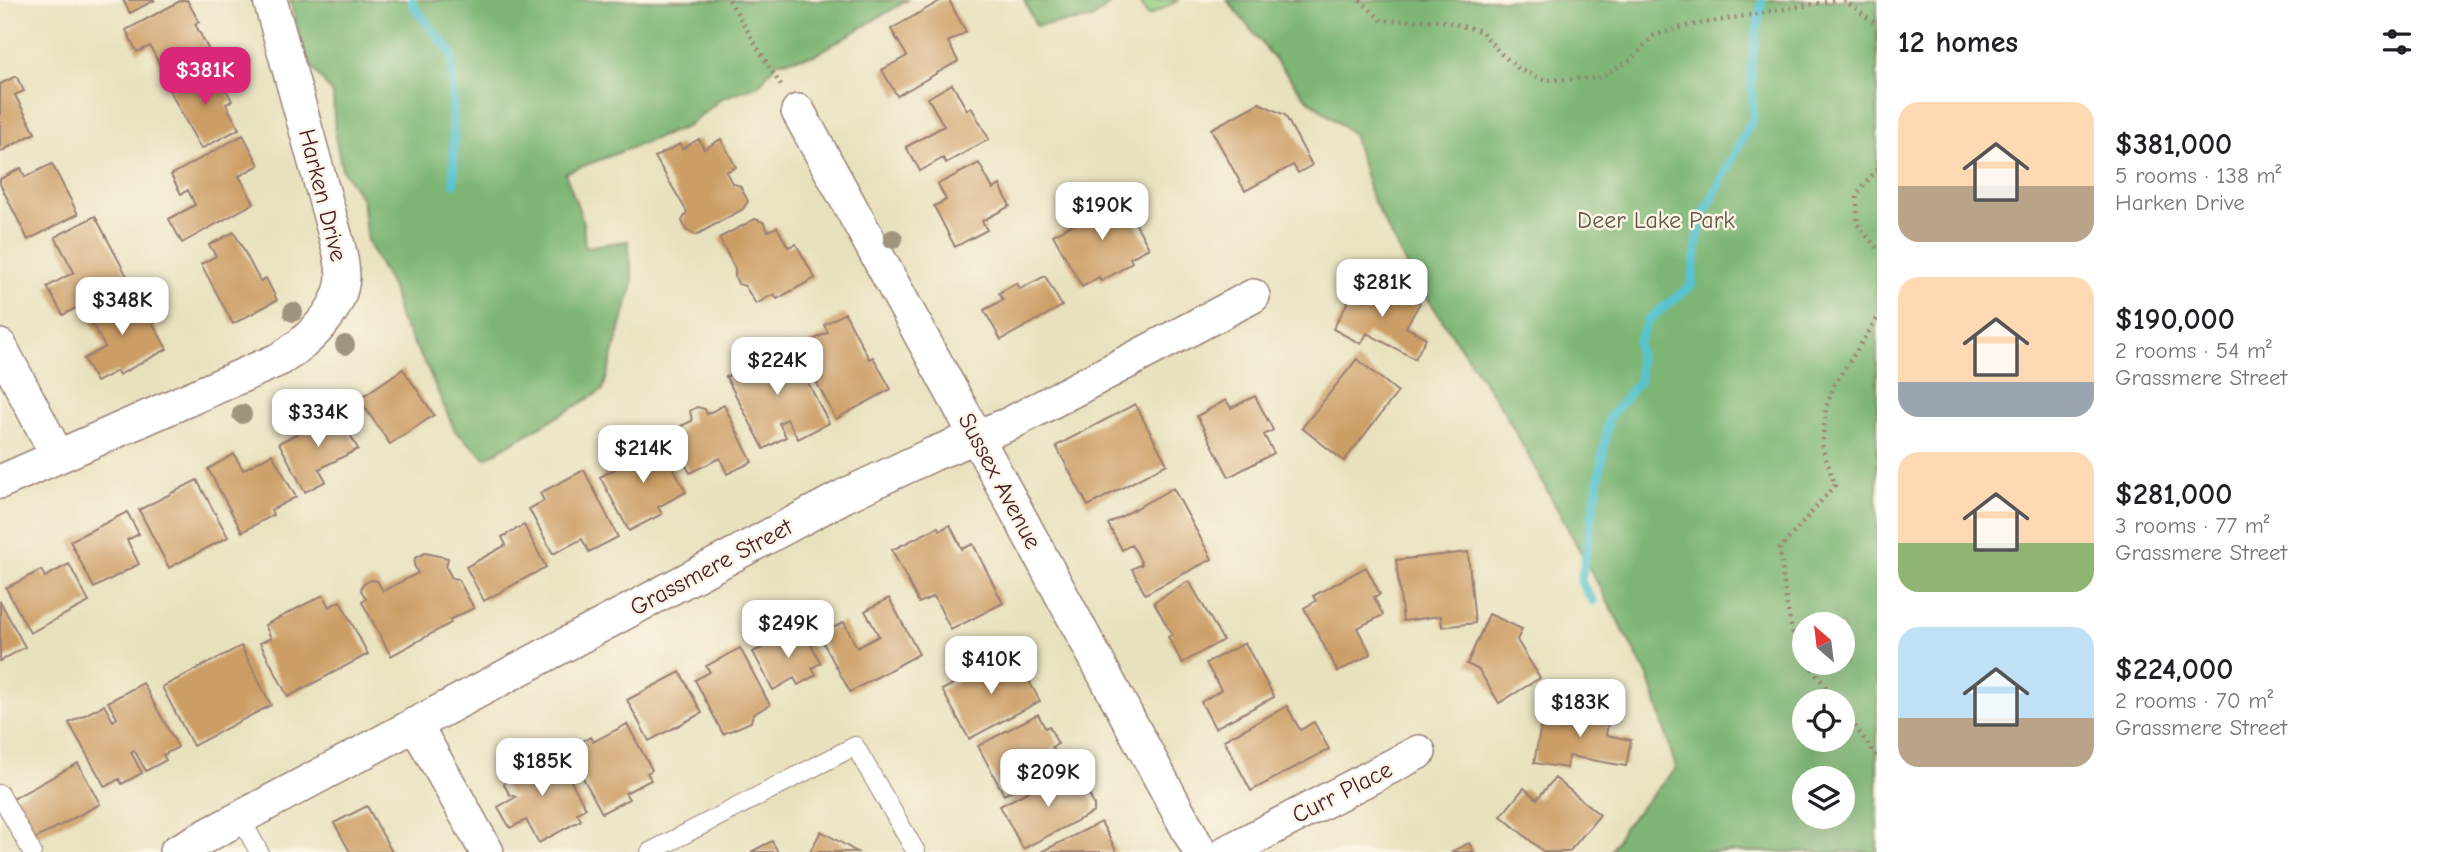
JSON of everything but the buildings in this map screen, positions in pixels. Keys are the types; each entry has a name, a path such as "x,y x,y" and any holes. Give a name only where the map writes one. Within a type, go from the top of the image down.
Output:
{"street":[{"name":"Harken Drive","path":"0,482 280,359 308,339 333,307 343,279 339,249 270,0"},
{"name":"Sussex Avenue","path":"798,111 1200,852"},
{"name":"Grassmere Street","path":"176,852 844,496 933,454 1009,424 1253,296"},
{"path":"0,346 57,455"},
{"path":"415,724 487,852"},
{"name":"Curr Place","path":"1227,852 1419,752"}],"lane":[{"path":"650,852 855,746 915,852"},
{"path":"0,794 33,852"},
{"path":"240,817 259,852"}],"path":[{"path":"729,0 798,111"},
{"path":"1360,0 1382,21 1439,20 1481,31 1500,53 1520,70 1545,80 1598,78 1632,60 1654,36 1682,27 1837,0"},
{"path":"1844,0 1877,25"},
{"path":"1877,169 1857,194 1857,224 1877,248"},
{"path":"1792,626 1783,583 1780,549 1835,485 1822,447 1826,408 1834,386 1877,319"},
{"path":"1855,726 1877,757"}],"green space":[{"path":"290,0 908,0 815,55 777,62 759,85 722,98 688,126 565,173 583,220 585,247 628,241 633,283 603,390 486,458 455,431 427,367 400,320 392,288 367,241 362,199 342,169 335,135 333,94 307,61"},
{"path":"1024,0 1115,0 1092,19 1036,26"},
{"path":"1139,0 1179,0 1148,16"},
{"name":"Deer Lake Park","path":"1227,0 1877,0 1877,852 1611,852 1623,828 1676,768 1649,678 1505,413 1409,271 1372,198 1353,134 1305,97"}],"waterway":[{"path":"412,0 414,7 452,54 454,183"},
{"path":"1593,601 1581,582 1609,418 1640,380 1638,343 1648,320 1691,286 1701,219 1753,118 1751,65 1762,0"}]}
